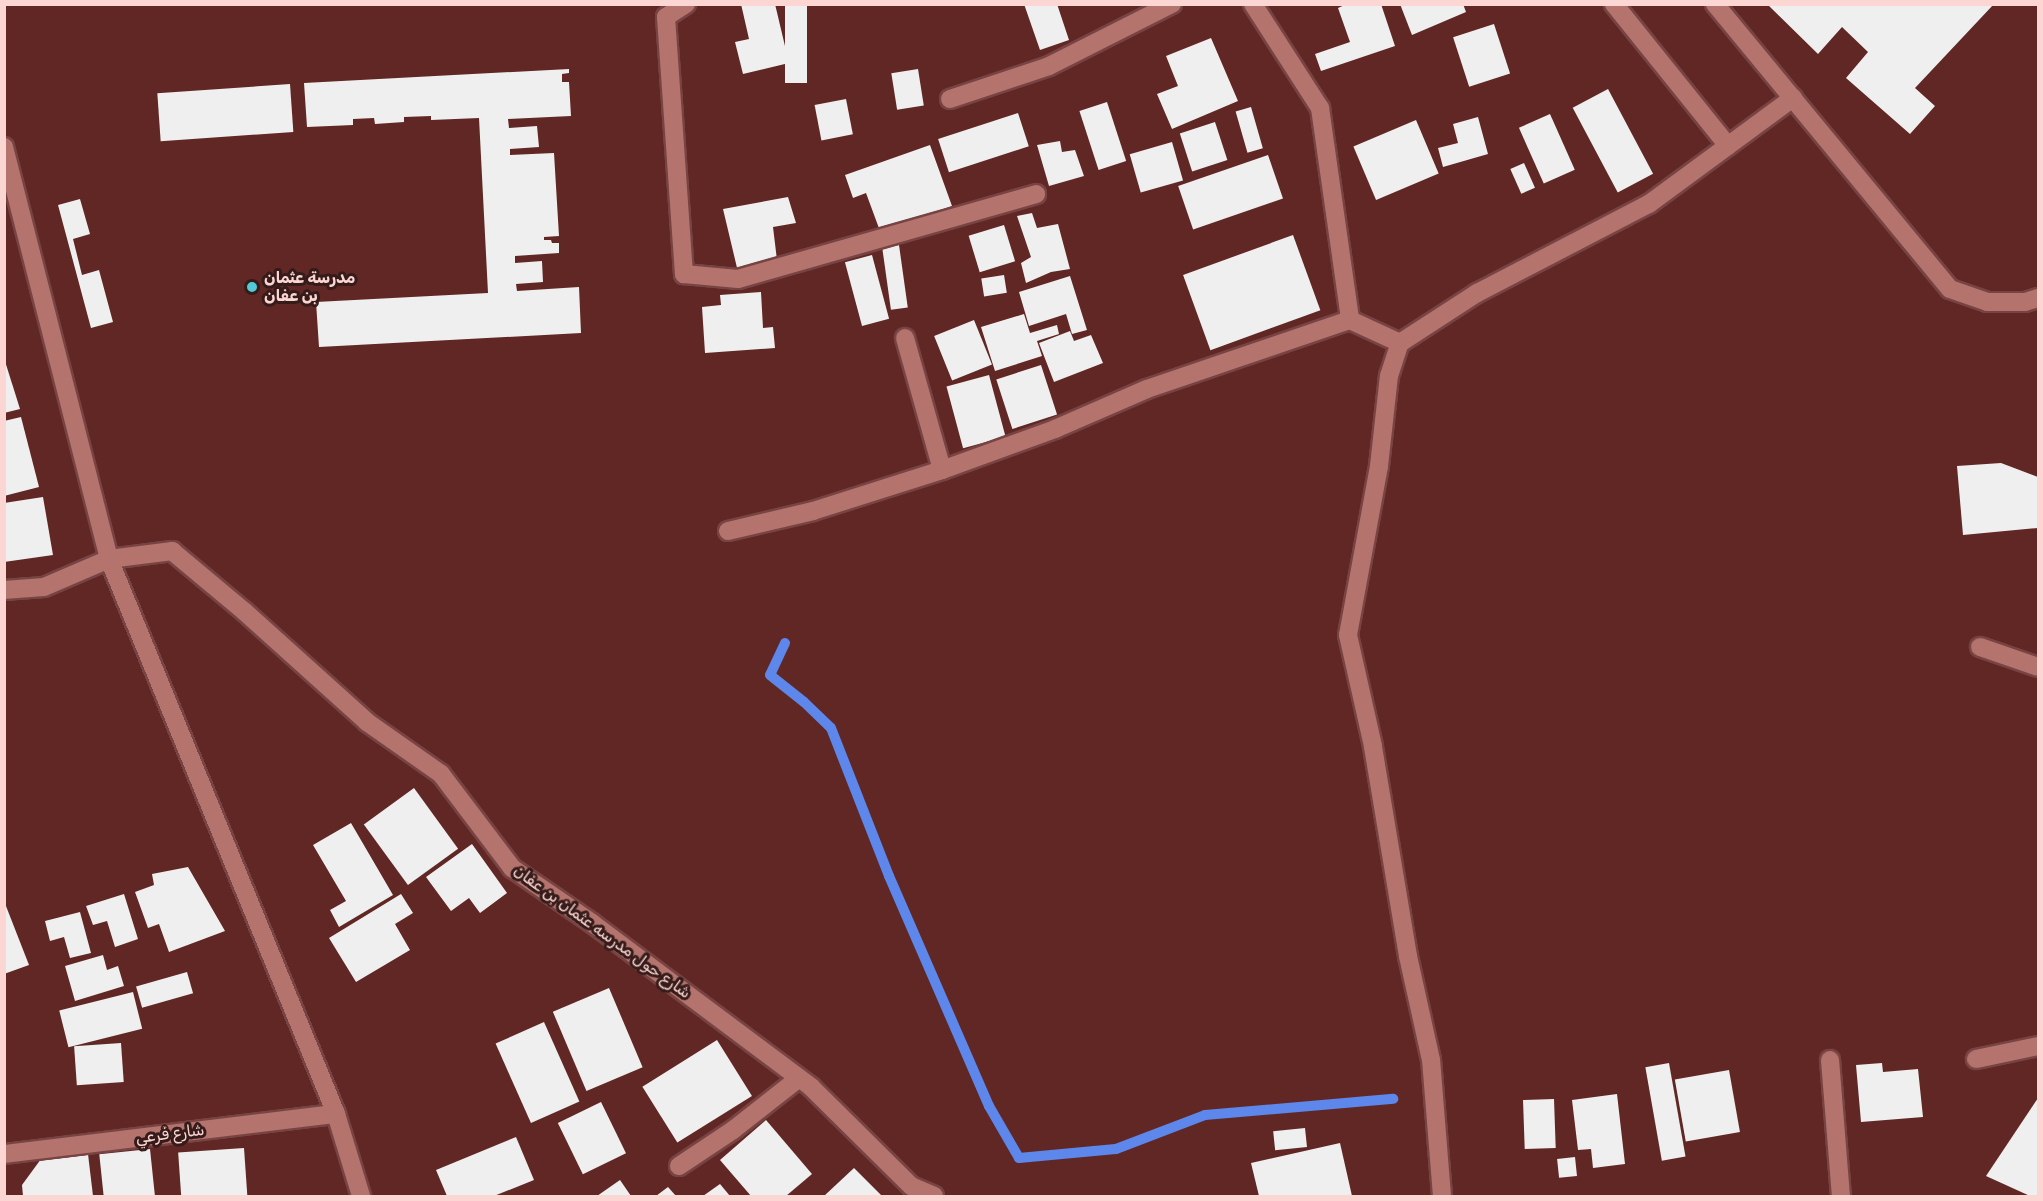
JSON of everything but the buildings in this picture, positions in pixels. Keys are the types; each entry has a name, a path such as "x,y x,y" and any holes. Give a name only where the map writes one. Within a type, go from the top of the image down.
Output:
{"street":[{"path":"686,4 663,10 684,274 738,279 1036,194"},
{"path":"950,99 1049,66 1172,4"},
{"path":"1253,4 1320,108 1350,320"},
{"path":"1614,4 1728,146"},
{"path":"1714,4 1950,289 1987,302 2038,298"},
{"path":"1442,1197 1431,1060 1408,956 1373,746 1348,635 1375,488 1389,376 1400,343 1477,293 1649,204 1793,98"},
{"path":"4,147 108,559 336,1114 361,1197"},
{"path":"728,531 813,511 942,470 1055,429 1147,389 1350,320 1400,343"},
{"path":"905,338 942,470"},
{"name":"شارع حول مدرسه عثمان بن عفان","path":"4,590 44,587 108,559 172,551 245,612 367,722 441,774 512,868 592,923 799,1078 911,1186 934,1197"},
{"path":"1980,647 2038,667"},
{"path":"1976,1059 2038,1046"},
{"path":"1830,1060 1841,1197"},
{"path":"679,1166 733,1130 799,1078"},
{"name":"شارع فرعي","path":"4,1154 336,1114"}],"waterway":[{"path":"785,643 770,675 804,702 831,728 889,876 989,1106 1019,1158 1116,1149 1205,1115 1393,1099"}],"place":[{"name":"مدرسة عثمان بن عفان","path":"252,287"}]}
